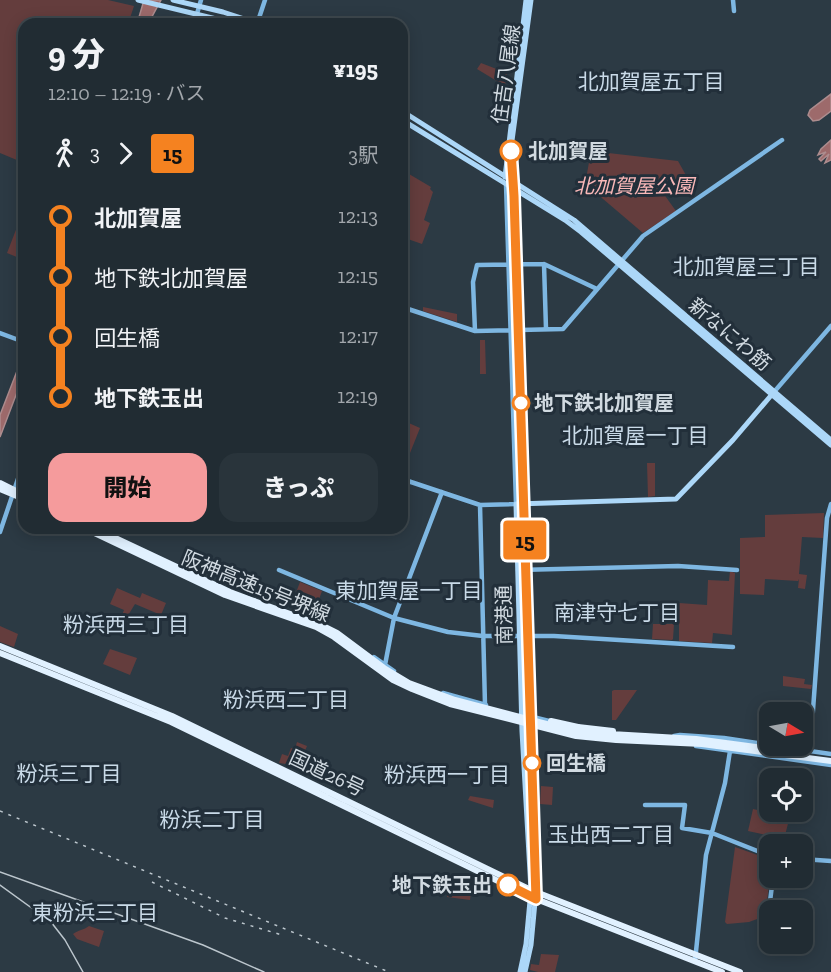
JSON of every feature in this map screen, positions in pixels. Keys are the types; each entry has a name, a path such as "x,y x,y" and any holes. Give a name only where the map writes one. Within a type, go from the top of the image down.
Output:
{"highway":[{"path":"0,483 18,492"},
{"path":"0,489 18,497"},
{"name":"阪神高速15号堺線","path":"97,534 225,595 316,627 334,637 393,680 450,704 520,723 587,737 717,746 831,759"},
{"name":"阪神高速15号堺線","path":"107,534 230,592 321,625 337,633 384,668 409,683 433,693 577,732 712,741 831,759"},
{"name":"国道26号","path":"0,646 172,716 534,894"},
{"name":"国道26号","path":"0,653 171,722 534,894 696,958 740,972"},
{"path":"550,721 613,731 678,735 712,741"},
{"name":"国道26号","path":"696,958 722,972"}],"main road":[{"path":"140,0 213,18"},
{"path":"173,0 200,3 241,18"},
{"name":"住吉八尾線","path":"506,184 505,175 526,0"},
{"name":"住吉八尾線","path":"513,188 511,155 531,0"},
{"name":"新なにわ筋","path":"408,115 574,220 619,262"},
{"name":"新なにわ筋","path":"408,124 565,220 619,262 831,440"},
{"path":"516,504 676,500 733,440 773,393"},
{"name":"新なにわ筋","path":"773,393 831,445"},
{"name":"南港通","path":"516,504 522,724 534,894 520,972"},
{"name":"南港通","path":"524,504 534,894 531,945 525,972"}],"street":[{"path":"260,18 265,0"},
{"path":"733,0 734,11"},
{"path":"196,18 200,3"},
{"path":"408,309 476,331 563,329 643,236 782,140"},
{"name":"南港通","path":"506,184 516,504"},
{"name":"南港通","path":"513,188 524,504"},
{"path":"476,331 473,282 477,265 544,264 597,289"},
{"path":"544,264 546,329"},
{"path":"773,393 831,326"},
{"path":"0,333 18,340"},
{"path":"0,532 18,479"},
{"path":"408,481 480,505 516,504"},
{"path":"385,664 394,618 442,492"},
{"path":"813,711 827,522 831,504"},
{"path":"480,505 485,705"},
{"path":"518,570 671,566 737,570"},
{"path":"279,570 394,618 448,632 482,636 565,636 733,647"},
{"path":"241,603 315,627 382,673"},
{"path":"359,647 423,687 558,725 599,732 684,735 759,743"},
{"path":"429,698 495,718 578,738 831,759"},
{"path":"696,958 706,855 725,783 733,739"},
{"path":"813,752 831,759"},
{"path":"645,805 685,805 682,828 712,833 759,852"},
{"path":"813,860 831,861"}],"green space":[{"path":"0,0 108,0 134,6 130,18 18,18 18,160 0,153"},
{"path":"481,63 507,73 505,86 477,69"},
{"name":"北加賀屋公園","path":"591,151 678,161 687,177 663,193 676,211 643,233 589,187 592,184 586,179"},
{"path":"409,174 431,187 433,192 424,220 430,223 422,244 408,239"},
{"path":"18,225 18,258 7,253"},
{"path":"423,307 457,314 457,322 423,311"},
{"path":"480,340 485,340 486,374 480,374"},
{"path":"408,423 420,428 408,458"},
{"path":"647,463 655,463 655,496 648,497"},
{"path":"824,513 823,538 802,537 799,574 807,575 805,589 798,588 799,579 798,581 765,579 764,595 740,594 740,538 765,537 765,515"},
{"path":"730,571 735,573 732,635 713,633 712,643 679,641 679,603 707,605 708,580 729,581"},
{"path":"300,582 322,591 317,605 294,598"},
{"path":"117,588 140,598 142,593 166,603 161,615 135,604 127,617 122,615 124,610 110,604"},
{"path":"653,624 674,624 673,639 652,639"},
{"path":"0,626 18,634 14,647 0,642"},
{"path":"110,649 137,658 130,675 103,664"},
{"path":"783,676 805,679 804,684 812,685 811,689 783,686"},
{"path":"637,690 616,720 612,720 612,691"},
{"path":"297,742 307,746 300,763 293,765 279,763 282,754 288,756 291,748 295,749"},
{"path":"541,786 553,787 552,805 540,804"},
{"path":"470,796 494,800 493,808 468,800"},
{"path":"753,809 759,810 759,822 788,822 785,834 762,834 748,831"},
{"path":"735,847 759,855 759,888 769,888 767,900 759,900 759,918 749,922 727,924 725,922"},
{"path":"469,875 473,875 470,900 447,897 448,888 467,890"},
{"path":"89,926 104,931 99,947 77,939 73,934"},
{"path":"541,954 559,955 555,972 530,970 531,964 539,965"}],"shaded area":[{"path":"144,0 161,0 151,18 139,18"},
{"path":"831,94 831,111 819,120 813,121 808,115 810,110"},
{"path":"831,140 831,160 825,163 829,154 821,161 819,159 826,152 818,155"},
{"path":"18,368 18,390 0,437 0,415"}],"tram line":[{"path":"0,872 203,945 264,972"},
{"path":"0,885 51,922 65,940 83,972"}],"railway":[{"path":"0,811 389,972"},
{"path":"152,882 225,918 282,935"}],"bus line":[{"name":"15","path":"508,885 536,899 521,385 511,151"}],"place":[{"name":"北加賀屋","path":"511,151"},
{"name":"地下鉄北加賀屋","path":"521,403"},
{"name":"回生橋","path":"532,763"},
{"name":"地下鉄玉出","path":"508,885"}],"district":[{"name":"北加賀屋五丁目","path":"651,81"},
{"name":"北加賀屋三丁目","path":"746,266"},
{"name":"北加賀屋一丁目","path":"635,435"},
{"name":"東加賀屋一丁目","path":"409,590"},
{"name":"南津守七丁目","path":"617,612"},
{"name":"粉浜西三丁目","path":"126,624"},
{"name":"粉浜西二丁目","path":"286,699"},
{"name":"粉浜三丁目","path":"69,773"},
{"name":"粉浜西一丁目","path":"447,774"},
{"name":"粉浜二丁目","path":"212,819"},
{"name":"玉出西二丁目","path":"611,834"},
{"name":"東粉浜三丁目","path":"95,912"}]}
